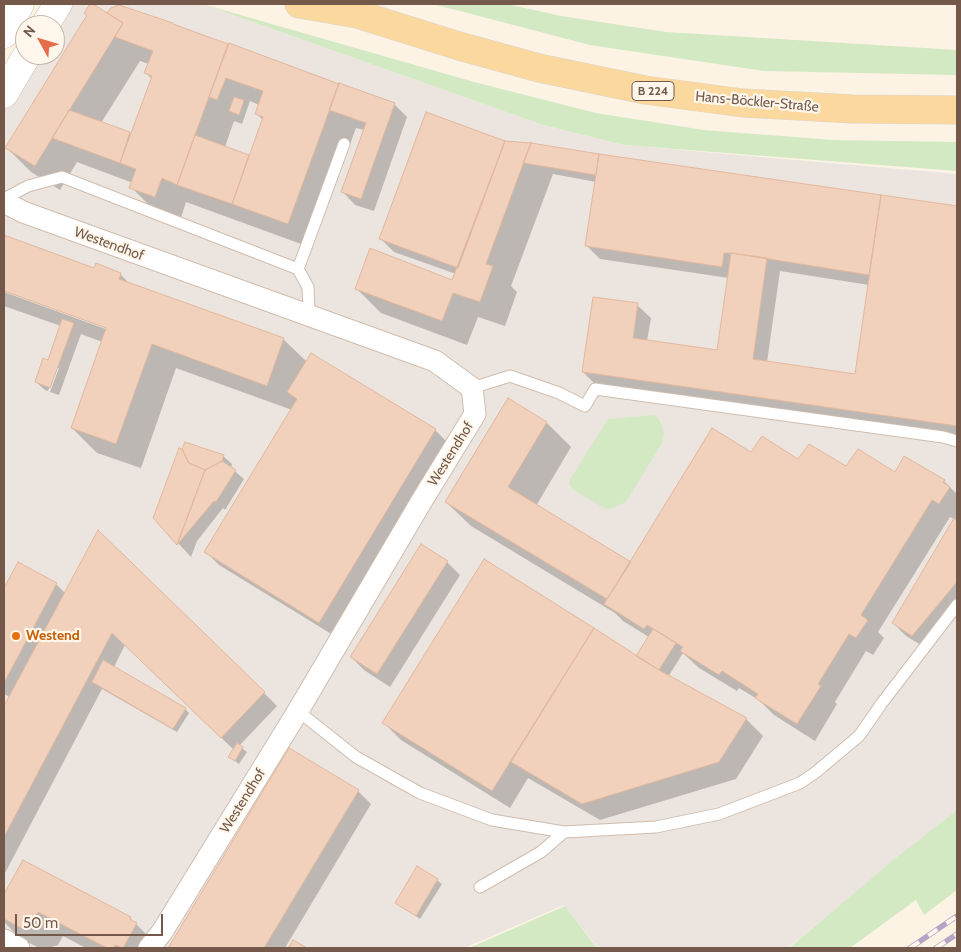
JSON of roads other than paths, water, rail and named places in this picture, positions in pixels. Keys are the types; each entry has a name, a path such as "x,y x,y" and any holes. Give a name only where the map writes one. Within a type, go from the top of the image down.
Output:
{"main road":[{"path":"4,34 20,4"},
{"name":"Hans-Böckler-Straße","path":"299,4 347,9 459,46 539,68 645,90 743,103 853,110 957,110"},
{"path":"4,94 21,65"}],"street":[{"name":"Westendhof","path":"4,200 23,212 435,361 472,388 475,414 298,711 162,932 149,948"},
{"path":"4,940 19,948"}],"lane":[{"path":"298,269 344,144"},
{"path":"4,200 28,186 62,177 298,269 308,287 309,316"},
{"path":"472,388 510,376 559,393 585,406 595,389 934,436 957,441"},
{"path":"298,711 356,757 420,794 492,820 564,832 656,827 710,816 800,784 859,736 957,606"},
{"path":"480,887 541,852 564,832"}],"railway":[{"path":"910,948 957,916"},
{"path":"936,948 957,934"}],"place":[{"name":"Westend","path":"16,636"}]}
